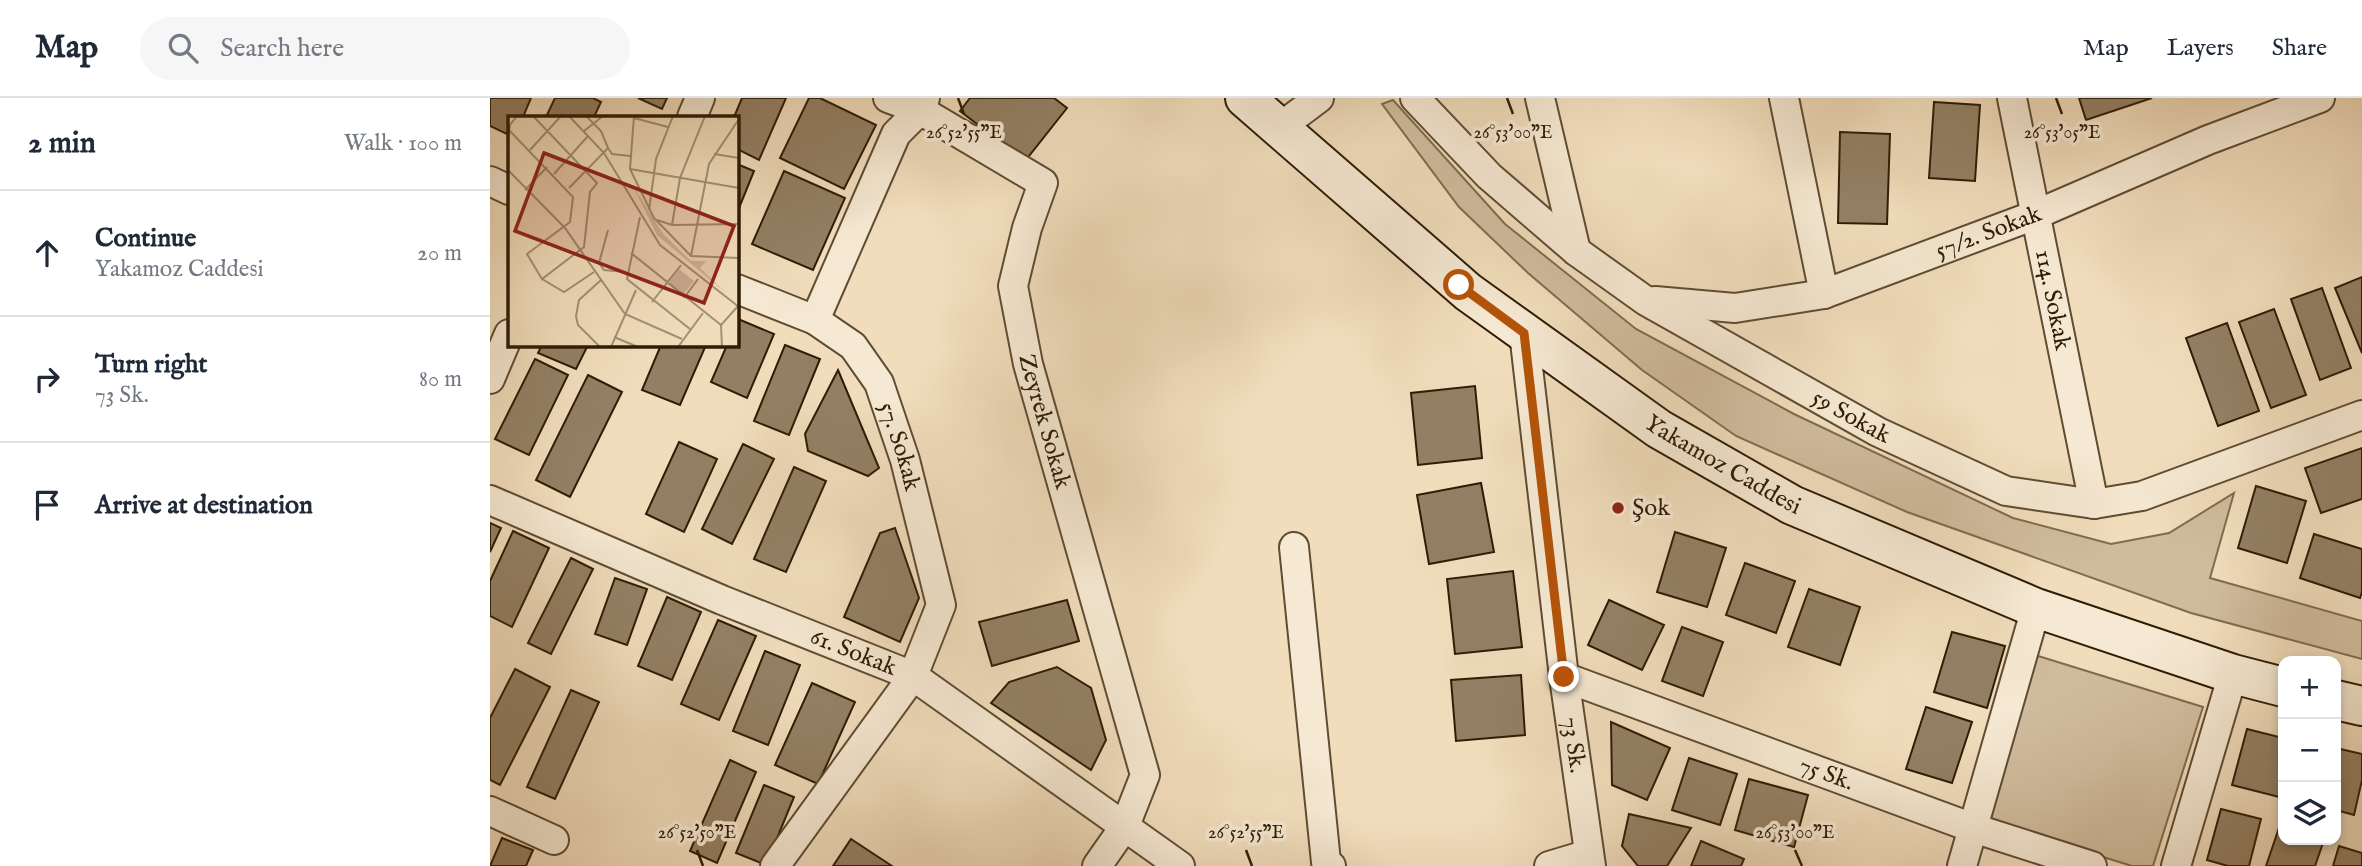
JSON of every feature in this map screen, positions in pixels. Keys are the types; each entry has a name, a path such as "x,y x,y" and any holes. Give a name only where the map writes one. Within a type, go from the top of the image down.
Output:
{"main road":[{"name":"Yakamoz Caddesi","path":"1246,98 1468,292 1659,429 1792,505 2036,608 2233,674 2278,686"},
{"path":"2341,701 2362,706"}],"street":[{"path":"692,116 700,98"},
{"name":"Zeyrek Sokak","path":"888,98 922,104 1043,183 1027,228 1013,286 1028,364 1145,775 1125,827"},
{"path":"1279,128 1319,98"},
{"name":"59 Sokak","path":"1415,98 1489,176 1576,251 1646,301 1878,432 2006,491 2094,504 2142,496 2362,415"},
{"path":"1540,98 1576,251"},
{"path":"1784,98 1824,294"},
{"name":"114. Sokak","path":"2011,98 2094,504"},
{"name":"57/2. Sokak","path":"1646,301 1735,308 1824,294 2035,215 2208,140 2320,98"},
{"path":"815,320 896,134 922,104"},
{"path":"490,181 508,190"},
{"name":"57. Sokak","path":"738,289 815,320 853,346 879,383 905,460 940,605 913,676 775,866"},
{"name":"73 Sk.","path":"1524,333 1564,677 1590,860"},
{"path":"490,379 508,336"},
{"name":"61. Sokak","path":"490,500 722,600 913,676 1180,866"},
{"path":"1294,547 1326,862 1331,866"},
{"path":"1962,866 2036,608"},
{"path":"2176,866 2233,674"},
{"name":"75 Sk.","path":"1564,677 1973,828 2092,866"},
{"path":"490,811 554,841"},
{"path":"1097,866 1125,827"},
{"path":"1549,866 1590,860"}],"shaded area":[{"path":"1393,100 1505,224 1636,329 1794,414 2013,518 2111,544 2169,533 2234,493 2210,578 2362,621 2362,659 2191,613 1907,512 1736,436 1642,370 1528,273 1459,207 1382,104"},
{"path":"2035,655 2203,707 2153,866 2132,866 1984,820"}],"building":[{"path":"490,98 531,98 523,116 508,116 508,135 490,126"},
{"path":"555,98 593,98 601,102 594,116 546,116"},
{"path":"638,98 667,98 662,109"},
{"path":"742,98 786,98 759,160 738,150 738,116 734,116"},
{"path":"809,98 820,98 876,125 844,189 780,158"},
{"path":"970,98 1054,98 1067,108 1025,161 960,111"},
{"path":"2079,98 2152,98 2086,120"},
{"path":"1934,102 1980,105 1975,181 1929,178"},
{"path":"1840,132 1890,134 1887,224 1838,223"},
{"path":"738,164 754,171 738,211"},
{"path":"784,171 845,198 813,270 752,244"},
{"path":"2362,277 2362,353 2335,288"},
{"path":"2322,288 2351,368 2320,380 2291,299"},
{"path":"2274,309 2306,395 2271,408 2239,322"},
{"path":"738,319 774,334 747,398 711,382 727,346 738,346"},
{"path":"2227,323 2259,411 2218,426 2186,338"},
{"path":"785,345 820,359 789,435 754,421"},
{"path":"542,346 588,346 576,369 538,353"},
{"path":"661,346 706,346 680,405 642,390"},
{"path":"535,359 568,375 529,455 495,439"},
{"path":"838,370 879,468 868,476 808,451 805,434"},
{"path":"588,375 622,392 570,497 536,480"},
{"path":"1475,386 1482,458 1418,465 1411,393"},
{"path":"679,442 717,459 684,532 646,514"},
{"path":"743,444 774,459 732,544 702,529"},
{"path":"2362,448 2362,499 2321,513 2305,468"},
{"path":"794,467 826,481 786,572 754,559"},
{"path":"1481,483 1494,552 1429,564 1417,495"},
{"path":"2256,486 2306,501 2287,563 2238,548"},
{"path":"490,523 501,528 490,552"},
{"path":"895,528 919,598 900,642 844,617 880,533"},
{"path":"513,531 549,548 512,627 490,616 490,581"},
{"path":"1675,532 1726,548 1707,607 1657,592"},
{"path":"2314,534 2362,549 2360,598 2300,578"},
{"path":"571,558 593,569 551,654 528,643"},
{"path":"1745,563 1795,581 1776,633 1726,615"},
{"path":"1513,571 1522,647 1455,654 1447,579"},
{"path":"615,578 647,589 627,645 595,634"},
{"path":"1809,589 1860,607 1840,665 1788,647"},
{"path":"667,597 701,612 672,680 638,666"},
{"path":"1067,600 1079,641 992,666 979,622"},
{"path":"1609,600 1664,625 1642,670 1588,645"},
{"path":"718,620 756,636 719,720 681,704"},
{"path":"1682,627 1723,642 1703,696 1662,681"},
{"path":"1952,632 2005,646 1987,708 1934,692"},
{"path":"765,651 800,665 768,745 733,731"},
{"path":"1057,667 1091,688 1106,740 1091,770 991,703 1009,682"},
{"path":"515,669 550,687 500,785 490,780 490,718"},
{"path":"1521,675 1525,735 1456,741 1451,680"},
{"path":"812,683 855,702 818,784 775,765"},
{"path":"571,690 599,702 555,799 527,787"},
{"path":"1926,707 1972,722 1952,783 1906,769"},
{"path":"1611,722 1670,748 1647,800 1612,785"},
{"path":"2247,729 2278,737 2278,797 2232,785"},
{"path":"2341,749 2362,754 2362,780 2354,815 2341,811"},
{"path":"1689,758 1737,774 1720,825 1672,810"},
{"path":"730,760 756,772 717,863 690,851"},
{"path":"1749,779 1808,795 1794,847 1735,830"},
{"path":"764,785 794,797 766,865 736,853"},
{"path":"2221,809 2261,819 2249,866 2228,866 2207,860"},
{"path":"1629,814 1691,828 1667,866 1638,866 1622,846"},
{"path":"2278,831 2278,845 2322,845 2315,866 2266,866"},
{"path":"502,838 533,850 526,866 490,866"},
{"path":"851,839 892,866 833,866"},
{"path":"1701,841 1744,859 1741,866 1691,866"},
{"path":"2339,846 2362,853 2362,866 2333,866"}],"place":[{"name":"Şok","path":"1618,508"}],"route":[{"path":"1459,285 1524,333 1564,677"}]}
